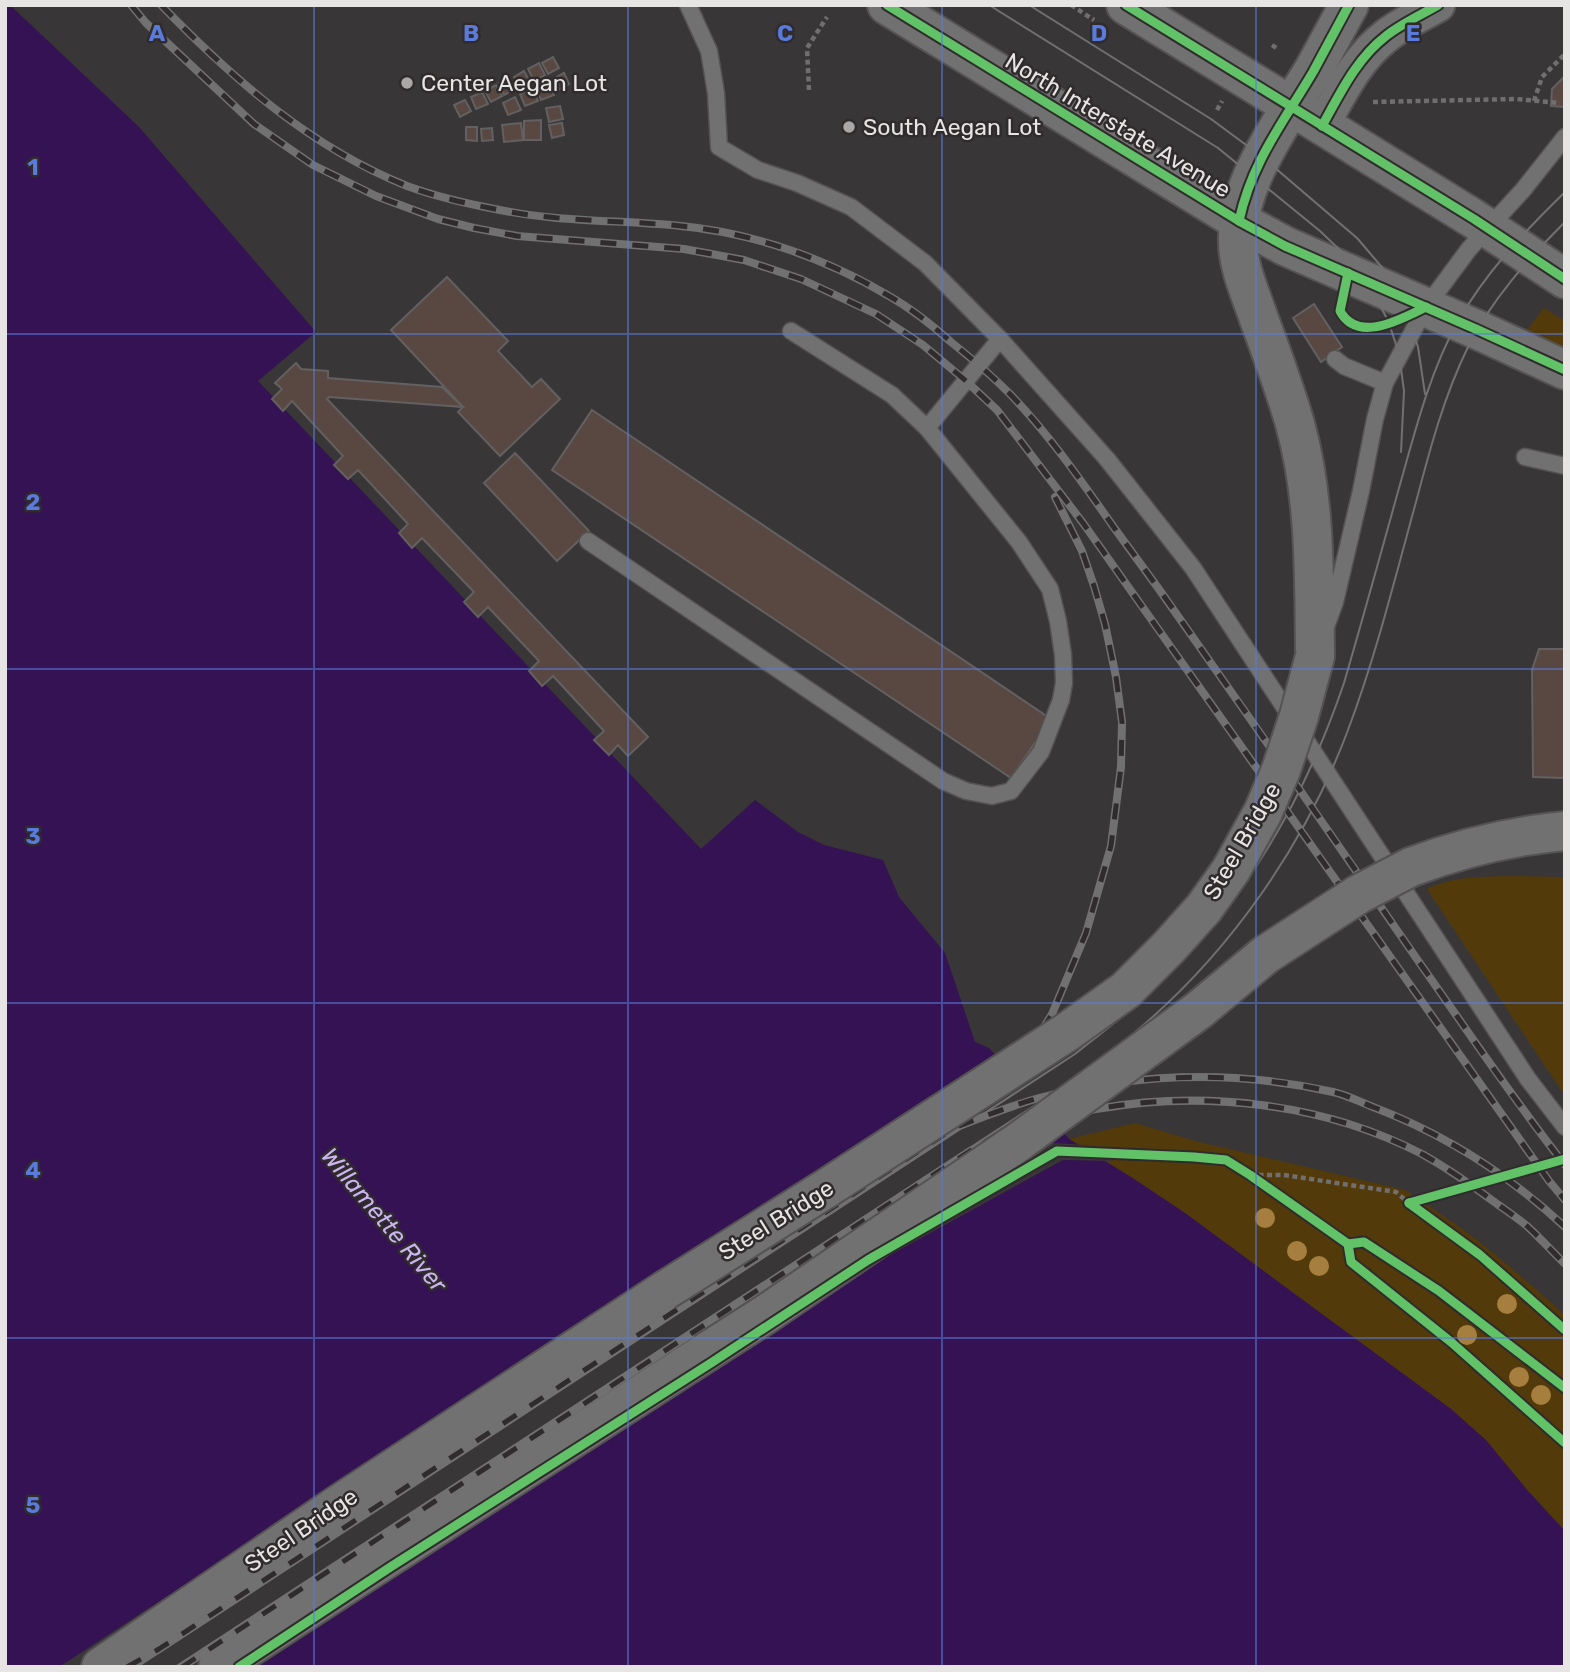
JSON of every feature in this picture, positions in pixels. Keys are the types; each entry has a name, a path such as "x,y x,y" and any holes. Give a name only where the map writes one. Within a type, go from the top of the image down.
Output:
{"main road":[{"name":"North Interstate Avenue","path":"887,5 1239,222 1285,246 1565,370"},
{"path":"1126,5 1488,228 1565,279"},
{"name":"Steel Bridge","path":"101,1667 341,1503 674,1284 1067,1032 1126,990 1170,947 1204,908 1231,870 1263,812 1281,770 1299,716 1315,656 1313,552 1308,493 1295,426 1242,271 1239,222 1244,199 1261,156 1306,116 1313,71 1349,5"},
{"path":"218,1667 766,1314 1017,1143 1199,1010 1265,955 1359,894 1411,867 1449,853 1499,840 1565,831"}],"street":[{"path":"1306,116 1343,88 1362,60 1386,36 1438,5"}],"lane":[{"path":"688,5 709,51 716,93 719,147 758,170 797,183 851,207 925,263 1000,339 1107,459 1193,568 1528,1079 1565,1126"},
{"path":"1315,656 1335,603 1385,383 1426,307 1469,249 1523,190 1565,137"},
{"path":"588,541 943,781 966,791 992,796 1011,791 1041,752 1061,700 1064,683 1063,655 1050,589 1019,542 927,428 892,395 791,331"},
{"path":"927,428 1000,339"},
{"path":"1335,359 1344,366 1385,383"},
{"path":"1525,457 1565,466"}],"path":[{"path":"809,90 807,48 827,17"},
{"path":"1272,45 1278,49"},
{"path":"1534,101 1542,77 1565,54"},
{"path":"1367,102 1516,99 1560,103"},
{"path":"1250,1175 1283,1175 1396,1192 1409,1203"}],"shaded area":[{"path":"1544,308 1565,321 1565,350 1527,330"},
{"path":"1565,877 1565,1096 1427,889 1459,879"},
{"path":"1135,1123 1195,1141 1405,1190 1477,1240 1565,1315 1565,1531 1451,1409 1185,1213 1069,1139"}],"water":[{"name":"Willamette River","path":"5,5 10,5 139,127 316,332 258,381 701,849 755,800 798,832 824,845 883,860 899,897 945,953 975,1042 989,1048 1069,1139 1185,1213 1451,1409 1486,1440 1565,1531 1565,1667 5,1667"}],"pier":[{"path":"998,1052 1067,1131 1053,1143 1086,1145 1113,1161 1063,1160 874,1264 258,1667 59,1667"}],"building":[{"path":"553,57 559,68 548,74 542,63"},
{"path":"539,63 545,75 534,81 528,69"},
{"path":"524,71 530,82 520,88 514,77"},
{"path":"564,73 569,84 558,90 553,79"},
{"path":"1565,76 1565,107 1551,106 1552,89"},
{"path":"509,78 515,89 504,95 499,83"},
{"path":"548,82 554,95 541,100 536,88"},
{"path":"496,85 502,96 491,102 485,91"},
{"path":"533,89 538,101 525,106 520,94"},
{"path":"482,92 488,104 476,109 471,97"},
{"path":"515,97 521,110 508,115 503,103"},
{"path":"465,100 471,111 460,117 454,105"},
{"path":"560,106 563,119 549,122 546,108"},
{"path":"541,120 541,140 524,140 524,121"},
{"path":"521,123 523,140 504,142 502,125"},
{"path":"562,123 564,135 552,138 549,125"},
{"path":"466,127 477,127 477,141 466,140"},
{"path":"492,128 493,140 482,141 481,129"},
{"path":"447,277 508,341 498,351 532,387 541,379 560,399 500,456 458,412 463,407 391,330"},
{"path":"1314,304 1342,347 1321,362 1293,318"},
{"path":"296,363 301,369 328,371 328,378 442,387 463,407 329,397 327,399 648,737 628,756 618,745 609,755 594,740 604,731 553,676 542,686 529,671 539,661 488,607 478,617 464,602 474,592 422,538 412,548 399,533 408,524 358,470 348,479 334,465 343,456 292,401 283,411 272,399 282,389 275,383"},
{"path":"592,410 1051,719 1011,778 552,470"},
{"path":"515,453 589,531 557,561 484,483"},
{"path":"1539,649 1565,649 1565,778 1533,777 1532,670"}],"tram line":[{"path":"989,5 1218,148 1343,253 1375,295 1389,323 1399,354 1404,391 1401,452"},
{"path":"1029,5 1211,119 1261,156 1357,238 1386,272 1406,311 1418,347 1425,394"},
{"path":"137,1667 1075,1054 1134,1006 1186,955 1216,921 1268,848 1310,769 1328,727 1344,683 1411,446 1447,342 1468,305 1493,270 1565,192"},
{"path":"175,1667 1040,1102 1100,1060 1169,1002 1232,933 1286,856 1310,815 1358,702 1393,588 1438,423 1452,384 1468,347 1488,312 1512,280 1565,222"}],"railway":[{"path":"131,5 146,23 254,124 313,165 376,196 438,219 517,236 684,249 744,260 801,279 876,314 923,345 997,410 1083,523 1565,1200"},
{"path":"161,5 216,59 275,109 338,152 407,186 453,200 522,214 681,226 763,241 841,270 906,306 937,329 1009,393 1065,459 1179,617 1527,1115 1565,1165"},
{"path":"955,1121 1016,1073 1052,1014 1086,933 1111,846 1121,767 1122,722 1116,677 1094,586 1082,551 1055,497"},
{"path":"127,1667 159,1649 954,1128 1028,1101 1112,1083 1186,1077 1260,1080 1333,1092 1399,1118 1450,1143 1498,1173 1565,1227"},
{"path":"182,1667 970,1151 1047,1120 1137,1103 1221,1101 1304,1112 1345,1123 1422,1154 1476,1188 1527,1226 1565,1264"}],"cycle path":[{"path":"887,5 1239,221 1285,246 1565,370"},
{"path":"1126,5 1474,219 1565,279"},
{"path":"1239,221 1260,161 1349,5"},
{"path":"1322,126 1350,78 1375,45 1438,5"},
{"path":"1348,273 1340,311 1348,321 1358,326 1380,326 1426,307"},
{"path":"239,1667 868,1260 1057,1151 1226,1160 1348,1244 1364,1242 1439,1291 1565,1388"},
{"path":"1409,1203 1565,1159"},
{"path":"1409,1203 1480,1255 1565,1330"},
{"path":"1348,1244 1351,1262 1451,1342 1565,1443"}],"place":[{"name":"Center Aegan Lot","path":"407,83"},
{"name":"South Aegan Lot","path":"849,127"}]}
